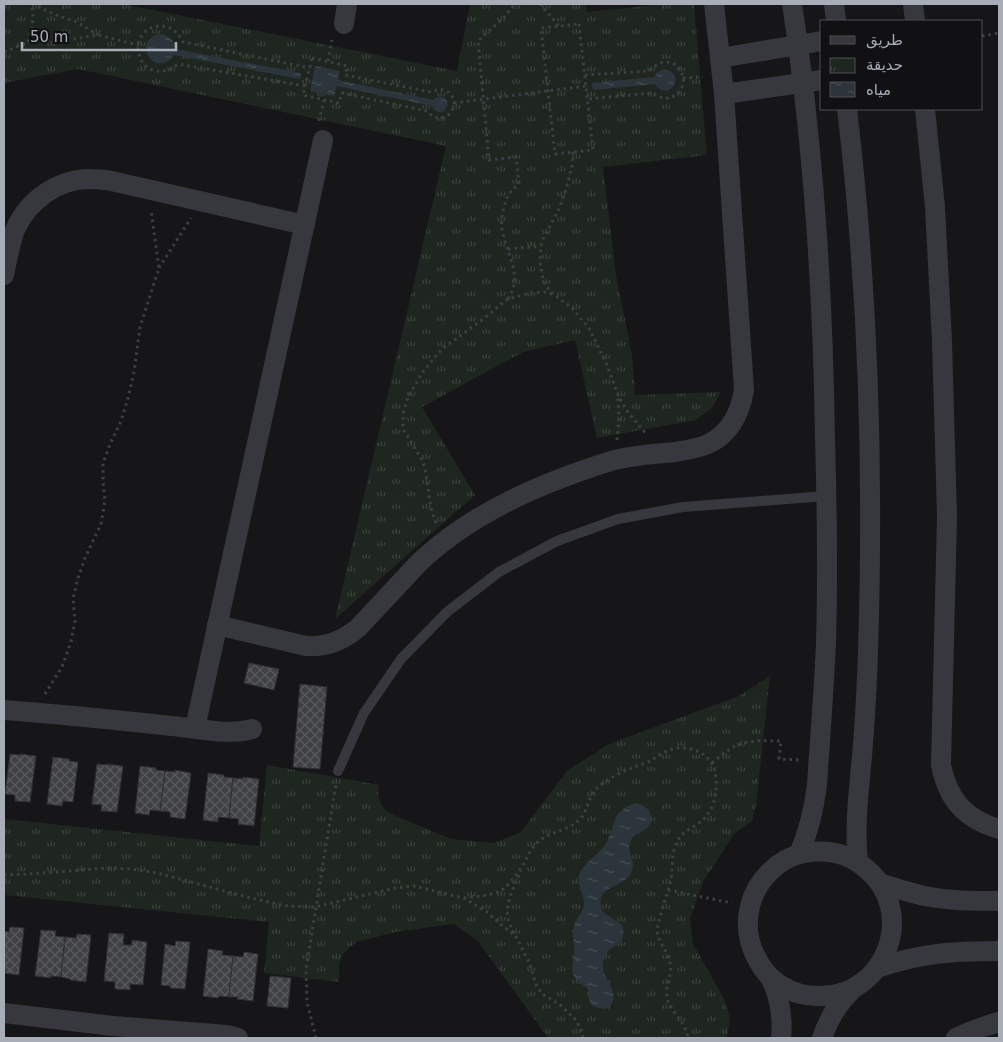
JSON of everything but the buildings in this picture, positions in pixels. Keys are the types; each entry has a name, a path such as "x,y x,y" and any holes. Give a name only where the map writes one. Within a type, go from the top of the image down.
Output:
{"street":[{"path":"344,24 347,4"},
{"path":"217,626 306,646 318,646 340,641 358,628 422,560 443,542 471,523 524,494 561,478 613,460 697,448 709,444 729,428 737,417 742,404 744,390 724,94 714,4"},
{"path":"792,4 798,44 812,81 811,161 819,265 824,370 827,559 826,644 814,806 810,826 799,854"},
{"path":"834,4 836,20"},
{"path":"913,4 915,20"},
{"path":"720,58 820,40"},
{"path":"724,94 812,81"},
{"path":"847,110 861,261 867,366 870,472 869,646 857,809 856,844 858,862"},
{"path":"925,110 935,207 942,331 947,516 941,765 943,778 948,789 962,810 974,819 999,828"},
{"path":"196,728 323,140"},
{"path":"4,275 14,232 20,220 37,199 48,191 76,180 107,180 305,225"},
{"path":"4,710 230,732 252,729"},
{"path":"822,1038 827,1022 834,1010 854,988 867,979 885,955 890,941 892,926 891,910 880,882 858,862 844,855 814,851 799,854 785,860 762,880 754,892 750,907 748,937 760,965 770,977 796,993 810,996 825,996 840,994 854,988"},
{"path":"880,882 926,896 953,900 999,901"},
{"path":"877,968 936,953 999,951"},
{"path":"770,977 779,1000 782,1028 781,1038"},
{"path":"4,1013 111,1032 227,1035 238,1038"},
{"path":"956,1038 999,1022"}],"lane":[{"path":"338,771 364,713 401,659 447,612 499,572 557,541 618,519 683,507 826,496"}],"path":[{"path":"32,4 77,22 98,35 138,45"},
{"path":"28,42 34,14 32,4"},
{"path":"508,299 513,290 514,278 512,262 501,227 508,195 518,184 516,157 489,160 478,41 504,18 514,4"},
{"path":"540,4 559,26"},
{"path":"579,24 593,150 555,154 541,28 559,26 579,24"},
{"path":"305,86 178,64 164,72 156,71 142,63 138,52 138,45 144,32 159,25 167,26 174,29 180,35 183,42 310,68"},
{"path":"983,36 999,34"},
{"path":"4,52 28,42 57,38 74,39 98,35"},
{"path":"312,58 347,66 345,75 431,92 440,89 446,90 453,98 453,108 450,113 441,118 431,115 427,111 342,93 339,103 303,95 310,68 312,58"},
{"path":"585,75 650,71 656,64 670,62 681,71 683,78 683,85 680,91 668,98 660,98 652,93 587,99"},
{"path":"454,103 586,86"},
{"path":"573,152 572,166 565,193 541,246 540,262 543,279 545,285 553,294 571,307 589,328 607,365 618,395 627,411 666,453"},
{"path":"149,190 159,268"},
{"path":"35,712 62,667 71,642 75,621 73,600 78,578 84,558 101,524 104,501 103,463 110,442 121,421 128,398 134,372 140,327 159,268 201,202"},
{"path":"508,249 541,246"},
{"path":"443,542 431,508 425,468 403,429 404,407 408,397 424,370 442,349 508,299 530,292 553,294"},
{"path":"613,460 619,418 618,395"},
{"path":"712,763 734,746 756,740 781,741 779,759 818,762"},
{"path":"583,1038 581,1029 574,1018 559,1004 544,995 537,987 528,960 508,918 513,891 523,866 534,847 545,837 568,828 580,820 590,798 597,789 621,773 649,761 664,752 673,748 687,748 707,757 712,763 715,770 716,792 711,811 705,818 684,832 675,845 671,879 658,923 658,936 668,955 671,967 666,986 668,1000 684,1026 688,1038"},
{"path":"316,1038 307,1002 306,969 338,771"},
{"path":"464,898 488,895 505,888 523,866"},
{"path":"4,875 108,868 132,869 157,873 286,906 315,907 395,888 414,886 464,898 487,912 515,936"},
{"path":"668,890 750,907"}],"green space":[{"path":"4,4 123,4 457,71 470,4 586,4 587,12 664,4 694,4 707,155 603,167 616,275 632,355 635,395 721,392 712,408 696,420 597,438 575,340 523,352 422,407 475,495 335,619 446,146 78,69 4,83"},
{"path":"770,676 756,806 752,821 734,834 703,882 690,919 693,944 724,999 730,1018 727,1038 548,1038 478,941 454,924 395,932 357,942 343,954 339,965 339,982 264,973 269,922 4,895 4,819 259,846 267,765 379,785 378,796 381,804 385,810 398,817 451,839 493,843 520,833 567,771 609,744 739,696"}],"water":[{"path":"160,34 170,38 174,43 175,49 301,73 300,79 174,55 167,62 160,64 153,61 146,50 147,43 151,38"},
{"path":"315,66 340,71 338,80 433,100 442,97 448,105 444,111 439,112 434,110 432,106 337,86 334,96 310,91"},
{"path":"664,69 675,76 674,86 666,91 660,89 655,84 593,90 592,83 654,77"},
{"path":"637,803 644,806 650,812 651,819 648,827 635,835 630,842 629,846 633,862 632,871 625,880 608,889 601,897 603,912 622,925 623,938 606,954 603,965 605,976 614,995 613,1000 609,1006 598,1008 591,1004 588,989 574,976 572,966 574,953 573,930 584,905 578,879 584,866 606,843 618,815 626,807"}]}
